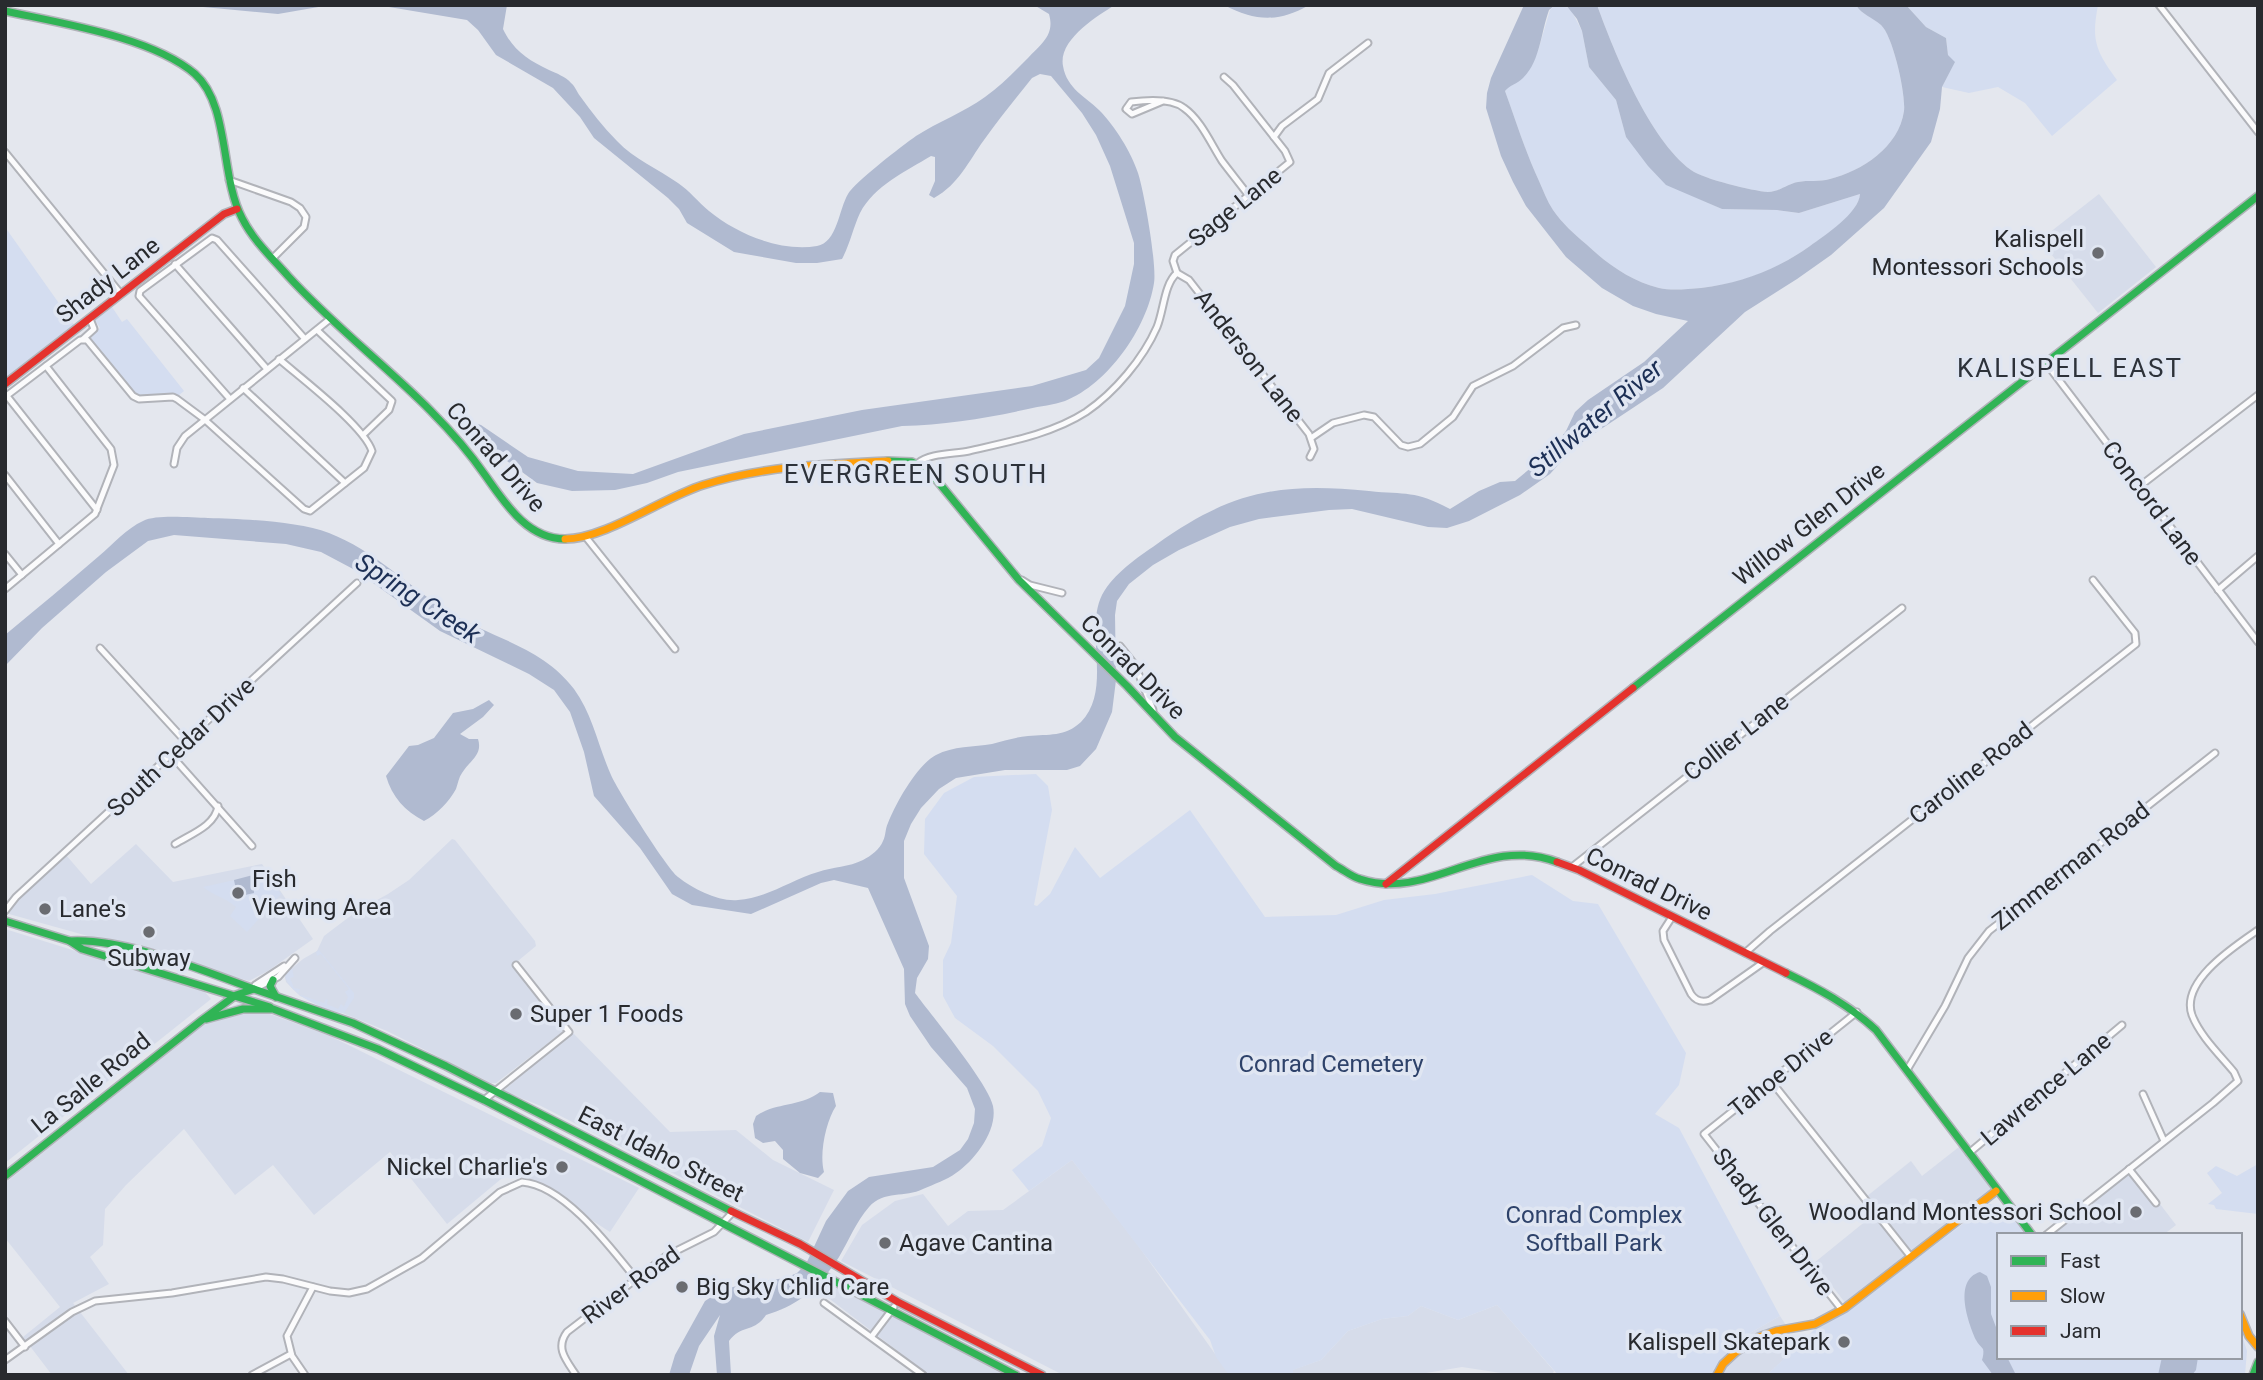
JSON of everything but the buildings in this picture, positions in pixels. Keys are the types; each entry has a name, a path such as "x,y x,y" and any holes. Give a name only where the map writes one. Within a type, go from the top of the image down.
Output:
{"main road":[{"name":"Conrad Drive","path":"5,11 134,44 177,62 198,76 210,97 237,209 247,227 330,319 452,433 525,523 550,537 567,539 585,536 680,494 734,476 872,462 908,460 918,463 934,476 1015,576 1191,751 1336,866 1359,879 1386,884 1417,882 1484,859 1509,854 1534,855 1572,867 1830,995 1857,1012 1876,1030 2030,1233"},
{"name":"Willow Glen Drive","path":"1386,884 1795,559 2258,197"},
{"name":"Shady Lane","path":"5,384 224,214 237,209"},
{"path":"5,921 70,941"},
{"name":"East Idaho Street","path":"70,941 84,939 146,955 254,989 353,1023 425,1055 800,1244 924,1328 1016,1375"},
{"name":"East Idaho Street","path":"70,941 82,949 280,1010 378,1049 484,1100 837,1283 1004,1355 1042,1375"},
{"path":"272,980 270,986 276,997"},
{"name":"La Salle Road","path":"5,1176 202,1020 236,995 254,989"},
{"path":"202,1020 243,1009 280,1010"},
{"path":"346,1030 397,1051 425,1055"},
{"path":"1717,1375 1729,1358 1759,1337 1815,1324 1842,1310 1996,1191"},
{"path":"837,1283 878,1294 892,1302 894,1307"},
{"path":"2242,1319 2249,1336 2258,1347"},
{"path":"924,1328 940,1330 991,1353 1004,1355"},
{"path":"2253,1375 2258,1362"}],"street":[{"path":"2159,5 2258,132"},
{"path":"1274,137 1283,126 1318,99 1329,73 1368,43"},
{"name":"Sage Lane","path":"1177,273 1173,261 1175,255 1290,162 1274,137 1224,77"},
{"path":"1163,102 1132,114 1126,109 1131,102 1163,102 1183,107 1249,196"},
{"path":"5,152 121,294"},
{"path":"229,180 291,202 300,208 306,217 304,228 273,258"},
{"path":"230,399 139,296 140,290 212,237 305,339"},
{"path":"175,264 267,369"},
{"name":"Anderson Lane","path":"918,463 924,459 966,452 1037,433 1068,421 1091,408 1130,369 1146,348 1161,317 1171,279 1177,273 1189,281 1311,438 1314,449 1310,457"},
{"path":"90,318 94,329 6,397 97,510"},
{"path":"174,464 177,448 184,436 330,319"},
{"path":"1311,438 1333,423 1364,415 1374,416 1401,445 1408,447 1420,444 1453,417 1473,386 1513,366 1563,328 1576,325"},
{"path":"317,330 392,401 389,410 363,435"},
{"path":"83,339 92,345 133,396 139,399 173,397 204,419 310,511 364,468 371,457 371,447 363,435 279,359"},
{"name":"Concord Lane","path":"2046,363 2258,642"},
{"path":"5,589 97,510 114,465 114,454 46,366"},
{"path":"243,388 345,483"},
{"path":"2140,486 2258,395"},
{"path":"5,475 60,544"},
{"path":"585,536 674,649"},
{"path":"5,554 22,575"},
{"path":"2218,590 2258,556"},
{"path":"1015,576 1030,585 1062,593"},
{"name":"Caroline Road","path":"1745,953 2136,644 2135,633 2093,580"},
{"name":"South Cedar Drive","path":"5,911 16,897 357,583"},
{"name":"Collier Lane","path":"1572,867 1902,608"},
{"path":"1120,646 1135,665 1148,701 1163,724"},
{"path":"100,648 186,742"},
{"name":"Zimmerman Road","path":"1906,1070 1945,1006 1968,958 1989,931 2215,753"},
{"path":"171,755 252,846"},
{"path":"175,844 214,818 218,806"},
{"path":"1672,917 1663,931 1664,940 1691,994 1702,1002 1710,1000 1764,962"},
{"path":"2049,1233 2238,1081 2197,1025 2190,1005 2194,991 2207,971 2231,949 2258,930"},
{"path":"295,958 272,980 254,989 255,985 295,958"},
{"path":"484,1100 569,1032 516,965"},
{"name":"Tahoe Drive","path":"1704,1134 1857,1012"},
{"name":"Lawrence Lane","path":"1969,1153 2122,1025"},
{"path":"1771,1081 1911,1258"},
{"path":"2143,1094 2164,1142"},
{"name":"Shady Glen Drive","path":"1704,1134 1842,1310"},
{"path":"2129,1169 2156,1203"},
{"path":"5,1360 72,1312 95,1301 172,1293 260,1278 284,1279 349,1293 373,1287 422,1258 505,1189 522,1182 544,1188 589,1223 636,1279"},
{"name":"River Road","path":"576,1375 562,1353 564,1336 666,1256 714,1232 733,1212"},
{"path":"305,1375 291,1354 288,1340 289,1331 313,1287"},
{"path":"824,1303 923,1375"},
{"path":"872,1336 894,1307"},
{"path":"5,1321 25,1347"},
{"path":"252,1375 291,1354"}],"shaded area":[{"name":"Kalispell Montessori Schools","path":"2099,194 2156,267 2098,313 2040,240"},
{"path":"452,839 535,941 536,946 513,965 565,1030 496,1083 491,1083 387,1031 300,996 286,982 285,977 303,959 317,951 324,936 357,911 409,880"},
{"path":"136,844 173,882 262,864 313,939 249,981 9,914 9,907 66,855 91,884"},
{"path":"5,929 204,991 211,999 5,1163"},
{"path":"240,1003 330,1036 639,1188 610,1232 513,1169 447,1224 390,1152 314,1215 273,1165 235,1195 184,1129 105,1209 103,1245 90,1257 109,1284 73,1303 129,1375 52,1375 23,1337 60,1307 5,1238 5,1183 219,1012"},
{"path":"572,1032 670,1132 736,1130 773,1160 834,1190 808,1242 541,1106 503,1091"},
{"path":"1959,1147 1993,1190 1847,1305 1814,1263 1872,1216 1861,1201 1911,1161 1922,1176"},
{"path":"1072,1160 1137,1244 1230,1375 1063,1375 841,1261 862,1225 895,1201 923,1194 948,1226 968,1211 1003,1210"},
{"name":"Woodland Montessori School","path":"2134,1170 2176,1225 2166,1233 2044,1233 2091,1195 2095,1200"},
{"path":"826,1282 1009,1375 929,1375 822,1293"},
{"path":"1497,1305 1554,1371 1552,1375 1514,1375 1462,1367 1414,1375 1293,1375 1292,1370 1321,1360 1348,1331 1382,1319 1408,1316 1421,1306 1458,1320"},
{"path":"1780,1316 1799,1345 1767,1375 1712,1375 1714,1369 1743,1337"}],"green space":[{"path":"1555,5 1570,8 1582,31 1589,67 1616,100 1626,137 1684,192 1722,209 1799,213 1860,194 1854,209 1833,230 1797,254 1772,269 1731,283 1680,290 1664,289 1639,281 1611,265 1568,228 1551,207 1529,158 1505,91 1538,51 1550,10"},
{"path":"1597,5 1856,5 1881,25 1890,41 1903,92 1904,111 1901,124 1895,136 1877,156 1854,170 1830,179 1798,182 1768,192 1706,177 1691,170 1661,138 1635,94"},
{"path":"1906,5 2098,5 2095,28 2097,45 2117,80 2052,136 2025,103 1998,87 1969,93 1942,87 1954,63 1948,55 1946,38 1926,27"},
{"path":"5,227 75,326 5,378"},
{"path":"112,307 122,322 127,319 184,391 179,395 138,396 91,339 92,334 100,328 95,320"},
{"path":"1036,774 1048,786 1052,810 1034,905 1037,906 1050,894 1075,847 1100,878 1190,810 1265,917 1336,915 1384,900 1435,894 1532,875 1573,901 1598,904 1686,1053 1679,1085 1655,1114 1679,1128 1780,1316 1743,1337 1714,1369 1712,1375 1558,1375 1497,1305 1458,1320 1421,1306 1408,1316 1382,1319 1348,1331 1321,1360 1293,1370 1293,1375 1229,1375 1216,1357 1210,1340 1072,1160 1029,1191 1012,1170 1042,1146 1051,1118 1038,1091 993,1046 955,1018 943,996 943,960 951,943 957,896 924,854 925,819 944,793 974,777"},
{"path":"266,873 281,894 247,932 230,916 236,907 203,887"},
{"path":"319,950 354,993 354,998 344,1013 319,1006 299,994 324,1003 326,999 327,1004 338,1009 341,1004 344,1007 348,997 345,992 349,989 321,954 317,956 316,952"},
{"path":"292,968 294,977 290,978 294,988 300,989 298,993 292,989 285,975"},
{"path":"2258,1164 2258,1214 2216,1209 2214,1205 2208,1204 2222,1193 2207,1173 2216,1166 2237,1176"},
{"path":"1989,1204 2006,1211 2025,1233 1997,1233 1997,1359 2242,1359 2242,1335 2247,1351 2245,1375 1767,1375 1816,1328 1845,1313"}],"water":[{"path":"182,5 330,5 278,14"},
{"path":"377,5 507,5 503,29 516,49 569,81 602,125 638,159 682,186 709,211 732,227 774,244 803,247 824,244 829,239 848,194 869,173 916,136 991,93 1038,48 1049,33 1050,21 1049,14 1034,5 1115,5 1089,22 1073,38 1066,47 1063,66 1072,86 1105,116 1117,131 1138,173 1154,261 1154,283 1143,318 1134,336 1110,368 1081,393 1065,401 966,420 902,426 678,472 615,490 572,491 537,483 473,436 471,422 481,425 528,457 578,471 633,474 744,434 862,410 1032,386 1086,370 1099,358 1125,306 1134,264 1134,243 1110,166 1096,135 1082,113 1051,76 1040,74 1032,78 962,172 943,192 934,198 929,195 935,181 935,157 931,156 891,180 873,195 860,213 842,259 796,263 734,252 687,223 679,209 668,198 594,138 580,117 553,88 496,55 467,20"},
{"path":"1224,5 1309,5 1287,15 1266,18"},
{"path":"1524,5 1555,5 1549,10 1537,55 1529,71 1505,91 1547,199 1564,224 1602,258 1629,276 1664,289 1716,286 1771,269 1840,223 1854,209 1860,194 1799,213 1722,209 1666,185 1626,137 1616,100 1589,67 1582,31 1566,5 1597,5 1635,94 1661,138 1676,156 1691,170 1706,177 1761,191 1772,192 1798,182 1826,180 1842,175 1877,155 1895,136 1901,124 1904,103 1894,53 1886,31 1856,5 1906,5 1926,27 1946,38 1948,55 1955,62 1942,87 1940,109 1931,142 1884,208 1831,255 1745,312 1663,388 1586,439 1550,474 1520,495 1469,521 1447,528 1428,527 1352,509 1259,519 1230,527 1179,550 1153,565 1129,584 1117,601 1115,615 1116,680 1112,712 1096,749 1080,766 1067,770 1005,770 956,778 939,789 921,808 904,841 904,878 929,946 928,959 917,978 915,993 971,1066 989,1095 994,1115 984,1144 963,1167 940,1182 916,1192 881,1198 869,1207 839,1257 817,1285 799,1300 766,1315 757,1324 739,1332 729,1341 731,1375 717,1375 714,1336 720,1315 699,1346 689,1375 669,1375 675,1355 705,1301 722,1290 785,1278 797,1273 806,1264 826,1221 848,1191 869,1177 933,1167 960,1150 974,1123 975,1109 967,1088 931,1047 910,1016 905,1004 904,969 868,888 834,880 821,883 751,914 692,905 672,894 640,848 594,796 584,752 570,712 554,690 529,674 440,631 355,570 321,552 286,544 174,535 148,541 106,572 42,628 5,666 5,635 125,532 143,521 165,517 237,519 286,523 316,529 361,549 447,611 515,644 547,662 561,674 581,699 611,775 632,812 672,870 691,886 723,899 749,899 818,872 863,860 880,847 902,795 922,767 936,755 956,748 1050,735 1069,730 1081,722 1090,709 1095,693 1097,609 1102,595 1126,566 1184,526 1209,512 1257,494 1309,488 1410,494 1450,509 1479,491 1500,482 1515,481 1549,453 1566,431 1575,412 1644,362 1688,321 1633,306 1602,288 1566,257 1526,206 1513,182 1501,156 1486,108 1491,78"},
{"path":"489,700 494,705 460,734 469,739 478,739 477,753 461,775 450,799 424,821 400,803 386,776 409,746 434,738 453,713 473,709"},
{"path":"253,875 254,893 245,895 236,890 234,880"},
{"path":"820,1092 833,1093 836,1106 824,1138 824,1172 818,1178 800,1173 783,1159 783,1150 775,1141 763,1143 755,1138 753,1124 756,1116 772,1108 805,1100"},
{"path":"1980,1272 1987,1276 1991,1287 1991,1314 1997,1330 1997,1359 2008,1359 2016,1375 1993,1375 1982,1360 1983,1349 1973,1332 1965,1302 1967,1283 1972,1276"},
{"path":"2162,1359 2198,1359 2192,1375 2158,1375"}],"traffic: fast":[{"path":"5,11 78,26 130,41 177,61 195,74 206,87 214,104 235,201 246,226 257,241 312,301 441,421 518,518 539,533 565,539"},
{"path":"1633,688 2258,196"},
{"path":"888,461 912,462 930,472 1019,580 1175,737 1336,866 1351,875 1386,884 1410,882 1505,856 1530,856 1557,862"},
{"path":"5,921 70,941 82,949 270,1007"},
{"path":"70,941 92,941 139,950 254,989"},
{"path":"1786,973 1833,998 1876,1030 2030,1233"},
{"path":"273,980 270,986 276,997"},
{"path":"5,1176 202,1020 236,995 254,989 353,1023 446,1066 731,1211"},
{"path":"206,1019 243,1009 273,1009 378,1049 484,1100 1016,1375"},
{"path":"2253,1375 2258,1362"}],"traffic: slow":[{"path":"565,539 598,532 687,491 726,479 795,467 888,461"},
{"path":"1717,1375 1723,1364 1736,1352 1759,1337 1815,1324 1845,1308 1996,1191"},
{"path":"2242,1319 2249,1336 2258,1347"}],"traffic: jam":[{"path":"5,384 224,214 237,209"},
{"path":"1386,884 1633,688"},
{"path":"1557,862 1579,870 1786,973"},
{"path":"731,1211 800,1244 898,1302 1042,1375"}],"place":[{"name":"Kalispell Montessori Schools","path":"2098,253"},
{"name":"Fish Viewing Area","path":"238,893"},
{"name":"Lane's","path":"45,909"},
{"name":"Subway","path":"149,932"},
{"name":"Super 1 Foods","path":"516,1014"},
{"name":"Nickel Charlie's","path":"562,1167"},
{"name":"Woodland Montessori School","path":"2136,1212"},
{"name":"Agave Cantina","path":"885,1243"},
{"name":"Big Sky Chlid Care","path":"682,1287"},
{"name":"Kalispell Skatepark","path":"1844,1342"}],"district":[{"name":"KALISPELL EAST","path":"2070,368"},
{"name":"EVERGREEN SOUTH","path":"916,474"}],"water label":[{"name":"Stillwater River","path":"1595,418"},
{"name":"Spring Creek","path":"418,598"}],"park label":[{"name":"Conrad Cemetery","path":"1331,1064"},
{"name":"Conrad Complex Softball Park","path":"1594,1229"}]}
